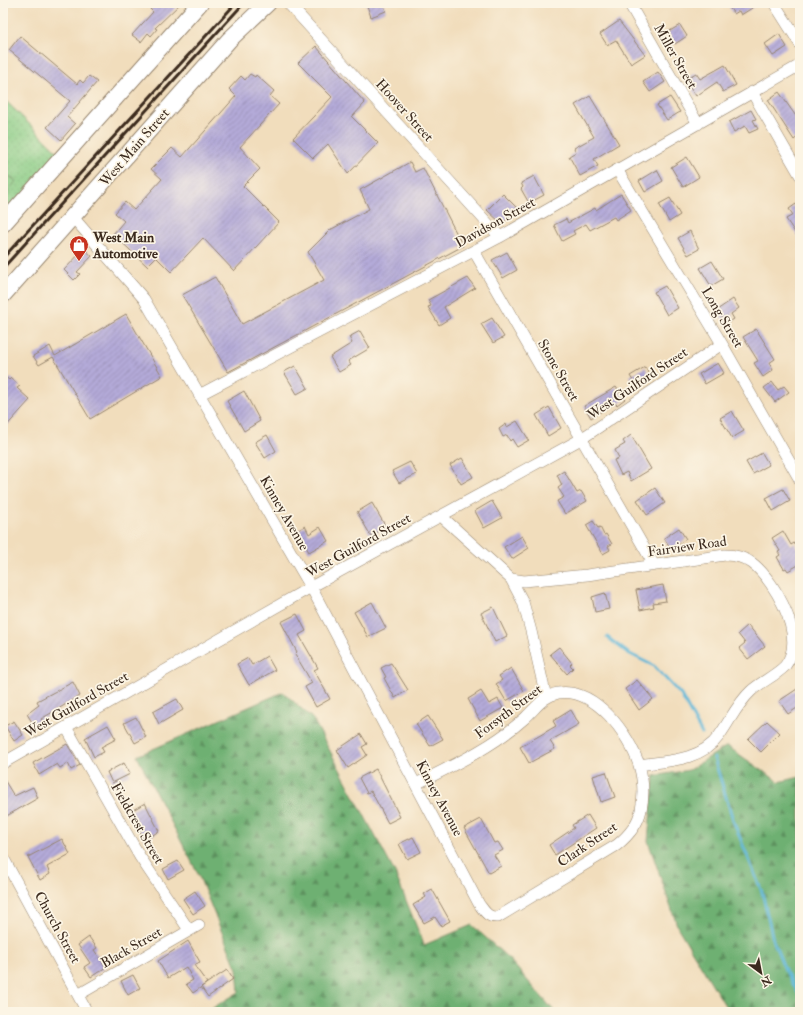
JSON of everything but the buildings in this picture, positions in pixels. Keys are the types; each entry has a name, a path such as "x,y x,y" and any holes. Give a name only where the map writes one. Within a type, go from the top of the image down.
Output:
{"main road":[{"name":"West Main Street","path":"3,295 228,40 268,3"},
{"path":"3,224 197,4"}],"street":[{"name":"Hoover Street","path":"288,3 500,237"},
{"name":"Miller Street","path":"629,3 698,124"},
{"path":"774,3 800,44"},
{"name":"Davidson Street","path":"199,395 500,237 618,171 800,64"},
{"path":"752,92 800,175"},
{"name":"Long Street","path":"618,171 722,344 800,480"},
{"name":"Kinney Avenue","path":"72,216 144,299 311,587 479,904 486,914 492,917 498,917"},
{"name":"Stone Street","path":"474,251 654,565"},
{"name":"West Guilford Street","path":"3,763 311,587 581,439 722,344"},
{"path":"441,516 511,579 523,602 546,697"},
{"name":"Fairview Road","path":"511,579 524,581 587,575 725,554 735,554 750,560 763,572 785,608 795,632 796,641 793,656 787,665 751,691 741,702 718,738 698,754 673,760 638,765"},
{"name":"Forsyth Street","path":"416,784 473,755 499,738 529,715 546,697 559,693 575,694 593,702 617,724 638,765"},
{"name":"Fieldcrest Street","path":"66,727 140,857 194,927"},
{"name":"Clark Street","path":"498,917 617,845 627,837 634,828 641,811 643,791 638,765"},
{"name":"Church Street","path":"3,857 87,1012"},
{"name":"Black Street","path":"78,995 194,927"}],"green space":[{"path":"3,98 59,153 3,220"},
{"path":"3,172 16,181 3,199"},
{"path":"283,692 313,719 395,873 424,945 472,925 508,958 555,1012 206,1012 239,992 237,969 198,874 137,756"},
{"path":"727,746 779,782 800,777 800,1012 729,1012 678,928 648,841 654,776 689,770"}],"waterway":[{"path":"607,637 628,653 654,666 681,695 702,734"},
{"path":"714,758 734,823 762,892 773,940 785,970 800,996"}],"railway":[{"path":"3,258 236,3"},
{"path":"3,268 244,3"}],"place":[{"name":"West Main Automotive","path":"79,262"}]}
